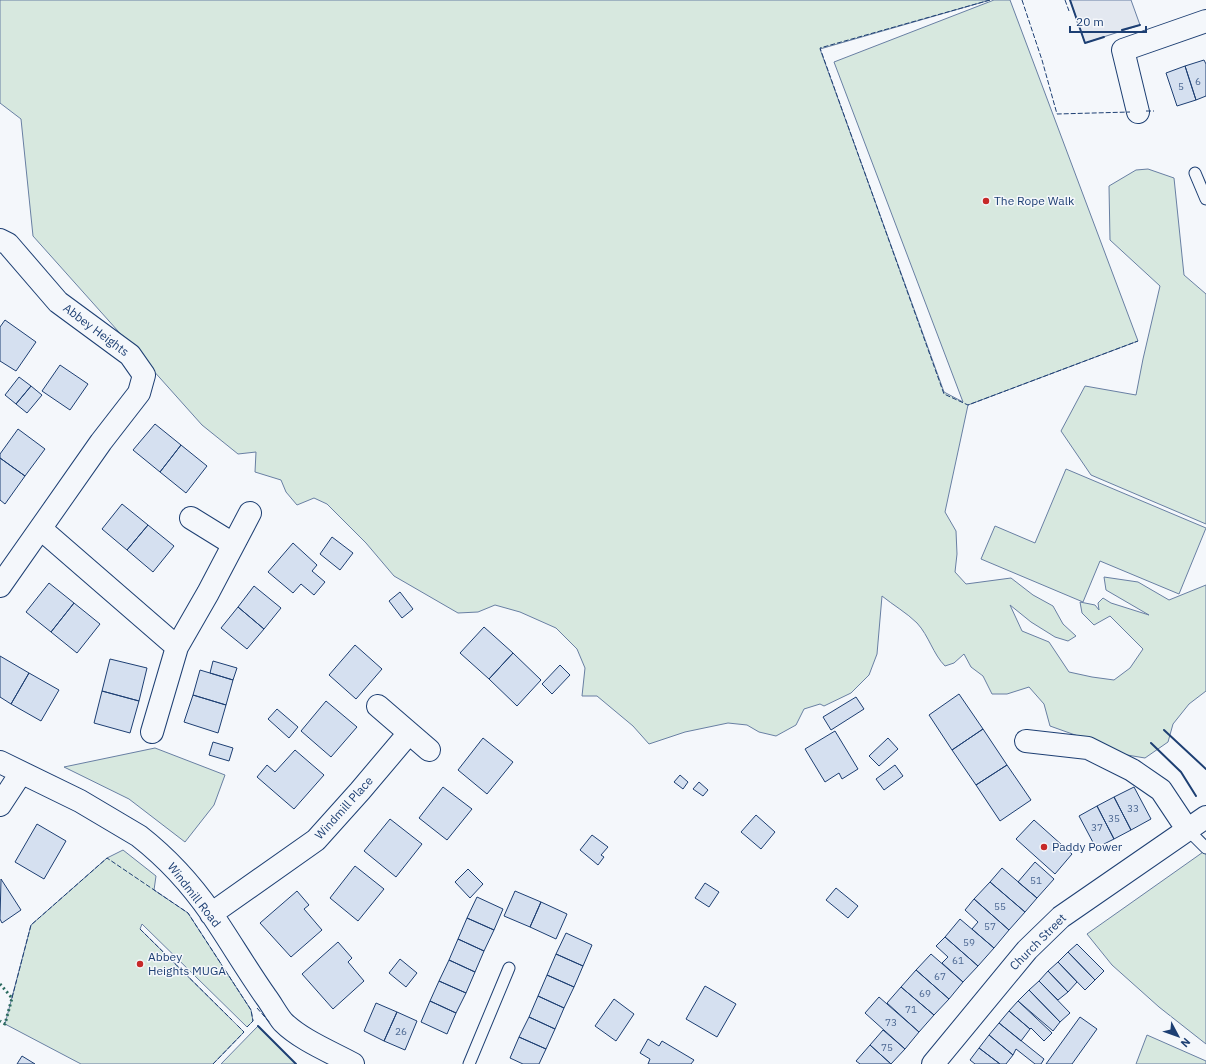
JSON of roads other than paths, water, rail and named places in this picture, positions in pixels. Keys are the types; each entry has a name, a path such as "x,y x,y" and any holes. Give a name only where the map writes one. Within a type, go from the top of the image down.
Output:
{"street":[{"path":"1138,112 1123,50 1206,21"},
{"name":"Abbey Heights","path":"0,240 8,244 58,302 130,355 144,375 139,393 101,442 0,586"},
{"path":"152,732 168,673 177,647 208,593 250,513"},
{"path":"191,518 233,544"},
{"path":"41,529 177,647"},
{"path":"378,706 429,750"},
{"name":"Windmill Place","path":"211,914 316,840 409,733"},
{"path":"1026,741 1088,748 1132,770 1161,790 1187,829"},
{"name":"Windmill Road","path":"0,762 80,801 139,836 168,861 189,885 211,914 250,975 283,1022 302,1036 353,1064"},
{"path":"0,805 21,772"},
{"name":"Church Street","path":"932,1064 1027,950 1061,917 1206,817"}],"lane":[{"path":"1195,173 1206,199"},
{"path":"1187,829 1206,848"},
{"path":"469,1064 509,968"}],"place":[{"name":"The Rope Walk","path":"986,201"},
{"name":"Paddy Power","path":"1044,847"},
{"name":"Abbey Heights MUGA","path":"140,964"}]}
